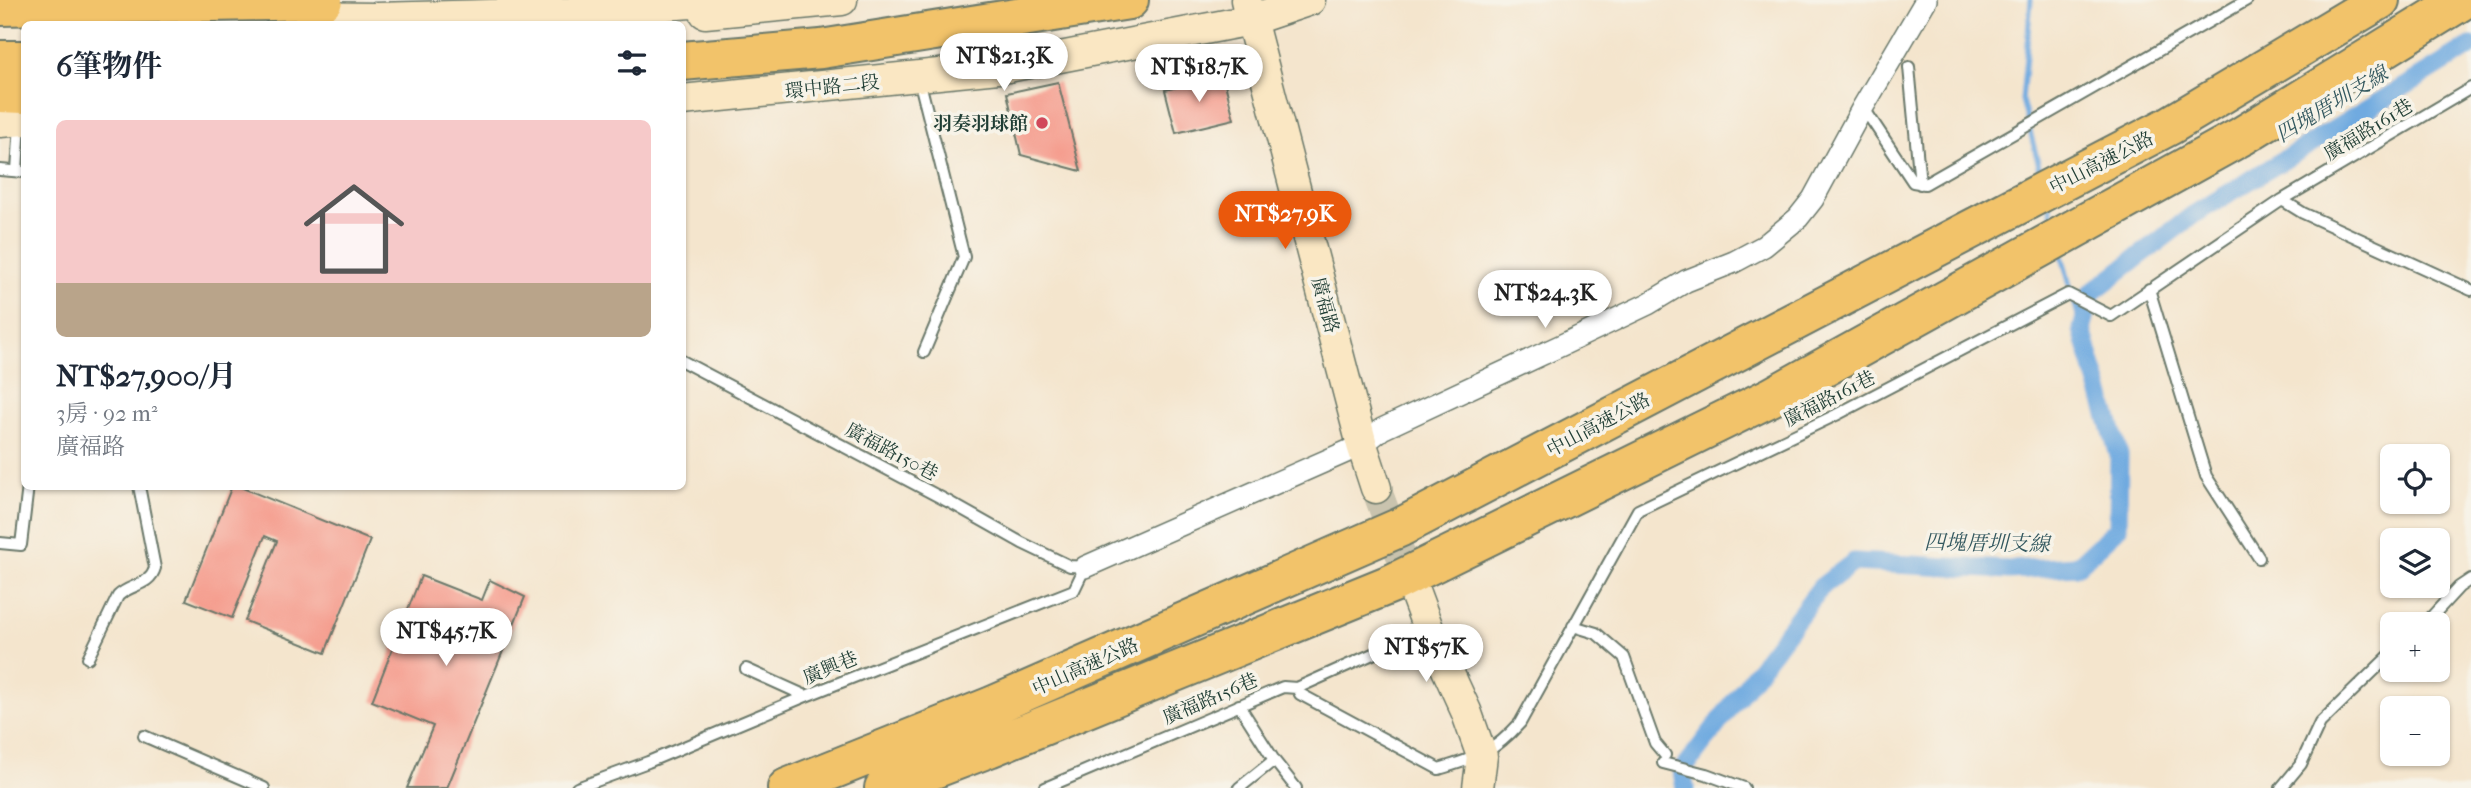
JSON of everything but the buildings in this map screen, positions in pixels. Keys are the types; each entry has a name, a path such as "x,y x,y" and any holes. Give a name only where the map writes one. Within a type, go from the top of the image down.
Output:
{"highway":[{"path":"0,6 323,0"},
{"path":"686,40 727,37 980,0"},
{"path":"686,61 821,49 1129,0"},
{"name":"中山高速公路","path":"787,788 992,706 1401,527 2169,126 2380,0"},
{"name":"中山高速公路","path":"884,788 989,748 1393,583 1759,403 2242,136 2463,0"},
{"path":"0,60 17,99"}],"street":[{"path":"199,14 376,18 570,13 726,0"},
{"path":"581,21 842,0"},
{"name":"環中路二段","path":"686,100 1008,67 1248,10 1310,0"},
{"path":"1085,567 1362,445 1382,429 1564,344 1648,303 1686,281 1734,262 1764,246 1798,218 1813,199 1926,0"},
{"name":"廣福路","path":"1248,10 1362,445 1376,488"},
{"path":"1409,577 1428,628 1466,711 1482,756 1478,788"}],"lane":[{"path":"1863,107 1913,182 1925,184 2247,0"},
{"path":"1909,68 1920,184"},
{"path":"918,76 964,257 924,352"},
{"name":"廣福路161巷","path":"1482,756 1504,740 1520,723 1637,510 1836,415 2068,294 2112,316 2282,200 2471,89"},
{"path":"0,170 21,171 17,99"},
{"path":"2282,200 2422,269 2471,290"},
{"path":"2149,289 2206,476 2259,558"},
{"name":"廣福路150巷","path":"686,363 1022,542 1070,566 1085,567"},
{"path":"0,543 21,545 28,490"},
{"path":"88,658 118,596 153,576 155,568 140,490"},
{"name":"廣興巷","path":"577,788 648,762 1074,590 1085,567"},
{"path":"2436,612 2459,587 2471,579"},
{"path":"1573,626 1596,633 1624,657 1655,743 1664,759 1744,788"},
{"name":"廣福路156巷","path":"1045,788 1283,687 1297,688 1428,628"},
{"path":"2281,788 2301,764 2320,723 2380,665"},
{"path":"746,669 806,696"},
{"path":"1297,688 1300,694 1439,769 1482,756"},
{"path":"1239,705 1274,760 1296,788"},
{"path":"144,736 264,788"},
{"path":"1239,788 1274,760"}],"waterway":[{"path":"2031,0 2022,100 2042,178"},
{"name":"四塊厝圳支線","path":"1685,788 1682,771 1821,587 1854,562 2009,570 2077,566 2118,528 2119,455 2082,330 2091,293 2193,215 2471,46"},
{"path":"2049,204 2054,225"},
{"path":"2061,252 2082,330"}],"tunnel":[{"path":"1376,488 1409,577"}],"place":[{"name":"羽奏羽球館","path":"1042,123"}]}
